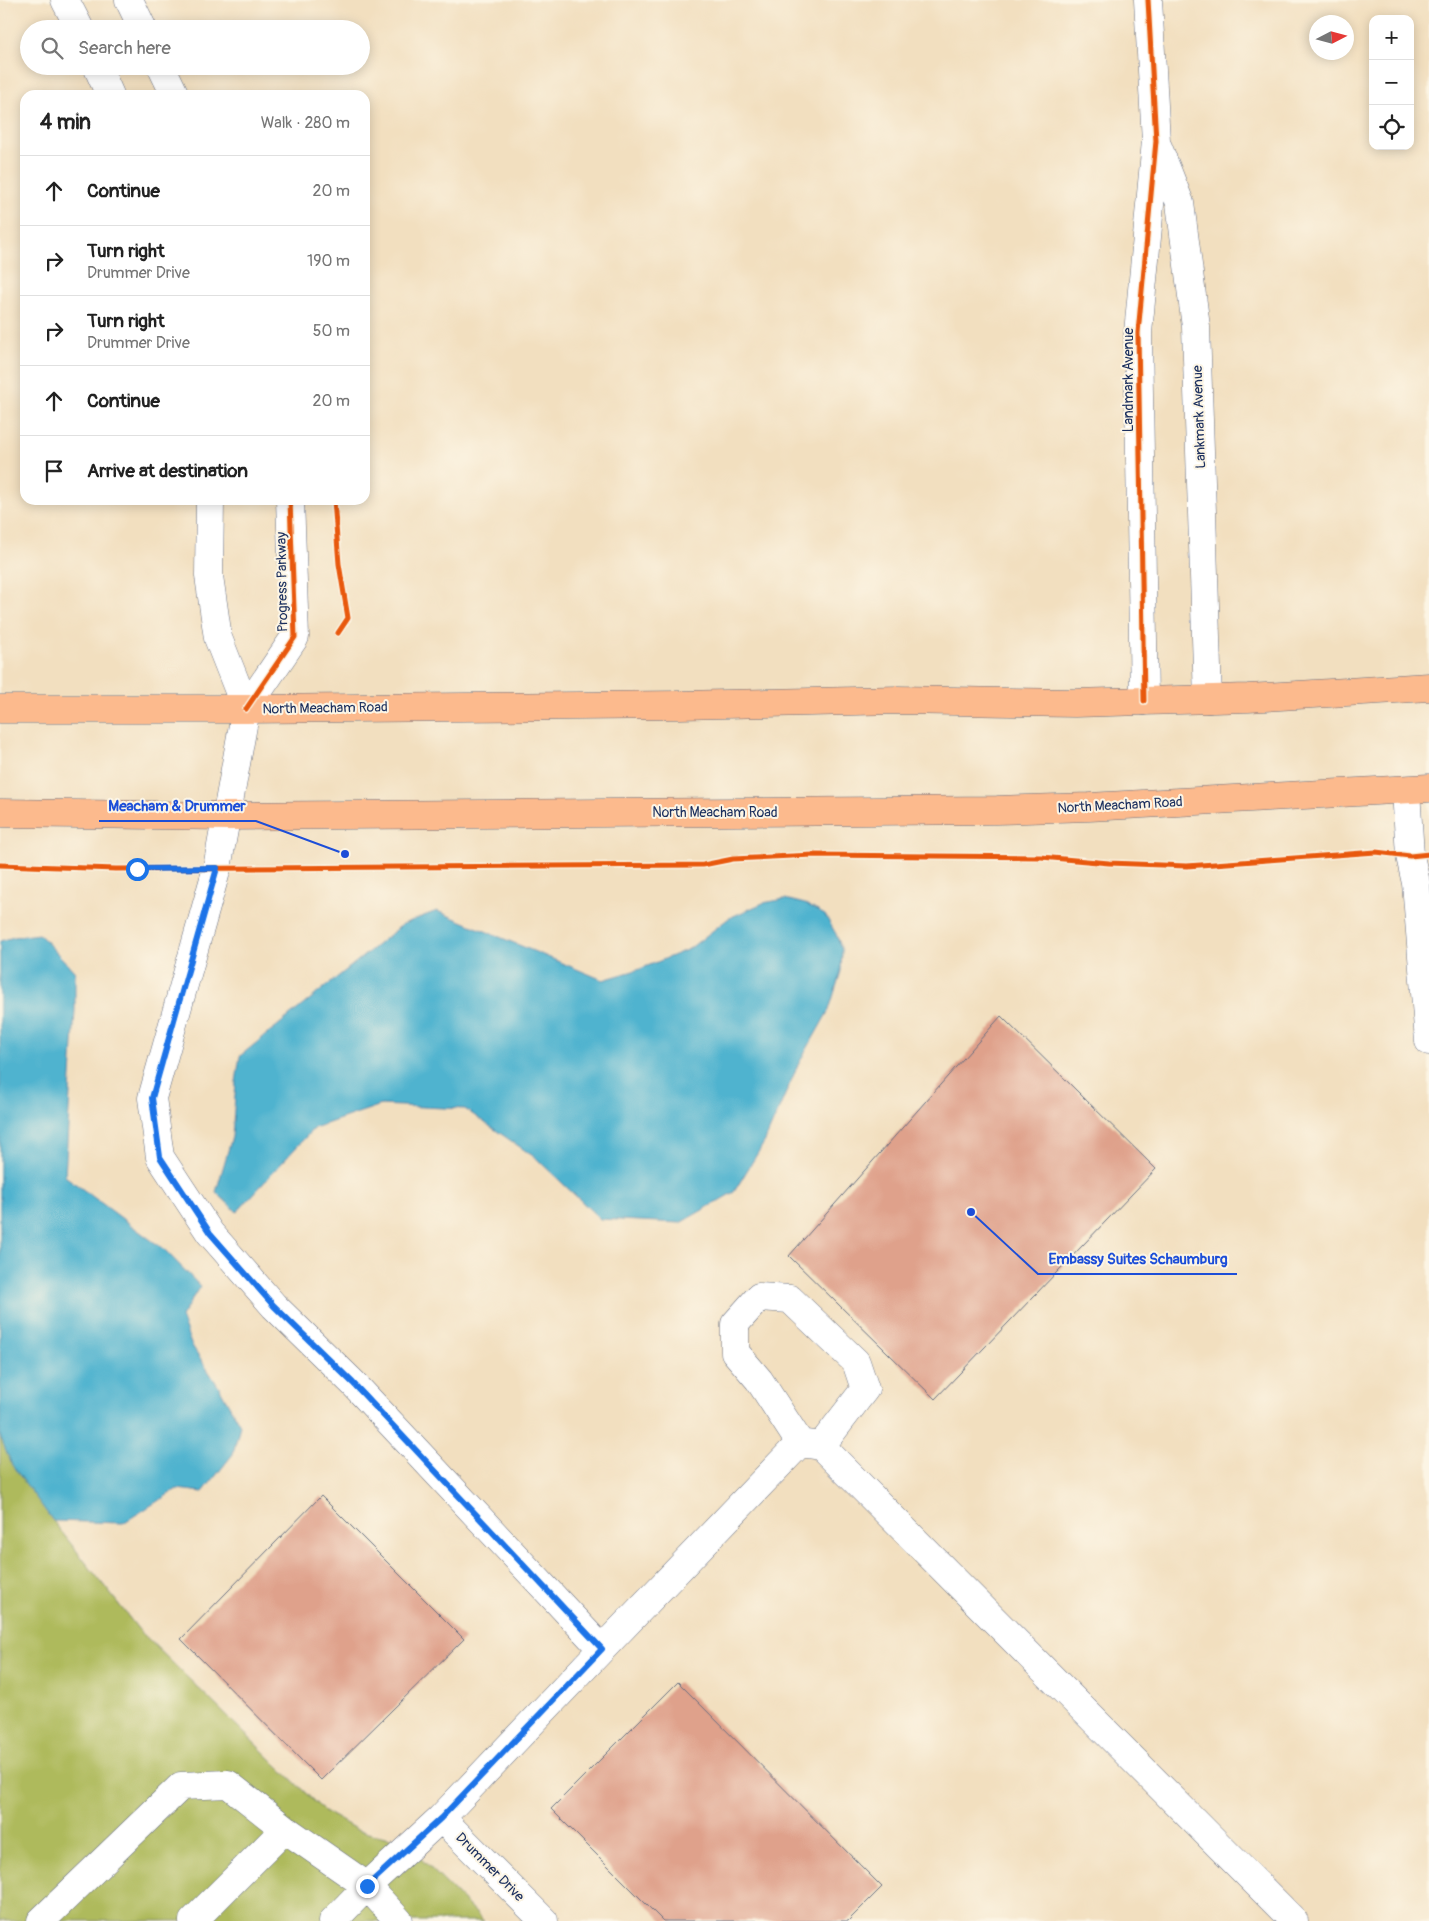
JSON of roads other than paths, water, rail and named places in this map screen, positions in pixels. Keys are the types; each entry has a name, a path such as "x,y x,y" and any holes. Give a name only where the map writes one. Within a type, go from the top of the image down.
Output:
{"main road":[{"name":"North Meacham Road","path":"0,708 246,709 680,705 898,700 1075,703 1248,698 1429,686"},
{"name":"North Meacham Road","path":"0,813 227,816 997,810 1089,808 1418,789"}],"street":[{"path":"65,0 75,20"},
{"path":"129,0 139,20"},
{"name":"Landmark Avenue","path":"1144,701 1138,333 1156,141 1148,0"},
{"path":"101,75 108,90"},
{"path":"165,75 173,90"},
{"name":"Lankmark Avenue","path":"1156,141 1180,203 1196,327 1208,699"},
{"path":"210,505 209,576 218,638 246,709 217,868 152,1098 160,1157 210,1233 274,1306 353,1383 602,1649"},
{"name":"Progress Parkway","path":"246,709 295,637 290,505"},
{"path":"1418,789 1410,856 1416,883 1429,1041"},
{"path":"333,1921 367,1886 441,1818 602,1649 810,1444 865,1389 856,1362 790,1299 759,1297 735,1324 735,1352 810,1444 1294,1921"},
{"path":"41,1921 181,1786 228,1784 286,1829 367,1886 399,1921"},
{"name":"Drummer Drive","path":"441,1818 544,1921"},
{"path":"193,1921 286,1829"}],"water":[{"path":"785,899 805,904 825,915 836,934 842,950 841,971 829,1010 798,1065 765,1141 734,1192 680,1223 600,1219 536,1158 465,1109 381,1105 314,1128 237,1212 216,1192 232,1137 240,1056 403,924 437,911 603,980 640,969 689,949 729,918 763,903"},
{"path":"39,934 75,972 75,1010 65,1176 164,1249 200,1286 181,1317 191,1344 220,1389 240,1425 233,1454 203,1492 177,1489 123,1523 53,1521 12,1465 0,1436 0,941"}],"place":[{"name":"Meacham & Drummer","path":"345,854"},
{"name":"Embassy Suites Schaumburg","path":"971,1212"}]}
